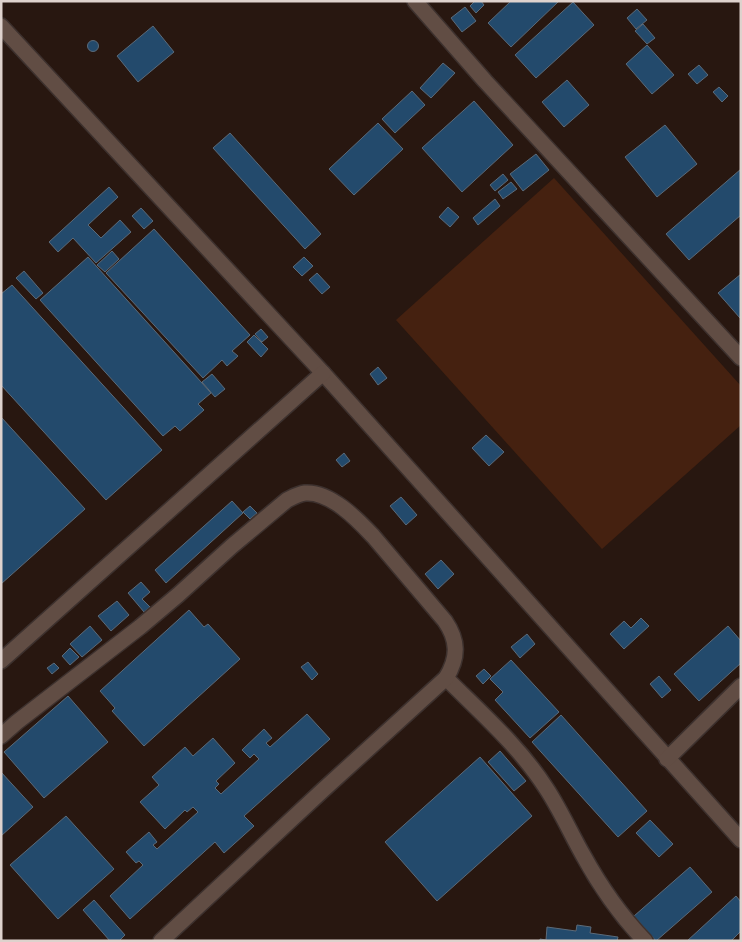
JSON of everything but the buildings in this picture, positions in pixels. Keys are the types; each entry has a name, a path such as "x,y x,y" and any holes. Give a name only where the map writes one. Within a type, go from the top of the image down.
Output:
{"street":[{"path":"415,1 485,81 741,358"},
{"path":"1,26 323,373 741,840"},
{"path":"1,661 323,373"},
{"path":"1,736 170,601 295,495 314,493 341,507 373,536 445,621 453,635 456,650 452,670 446,678 160,941"},
{"path":"446,678 516,749 532,768 546,787 607,894 645,941"},
{"path":"667,758 741,686"}],"shaded area":[{"path":"554,178 741,386 741,425 602,549 396,320"}]}
